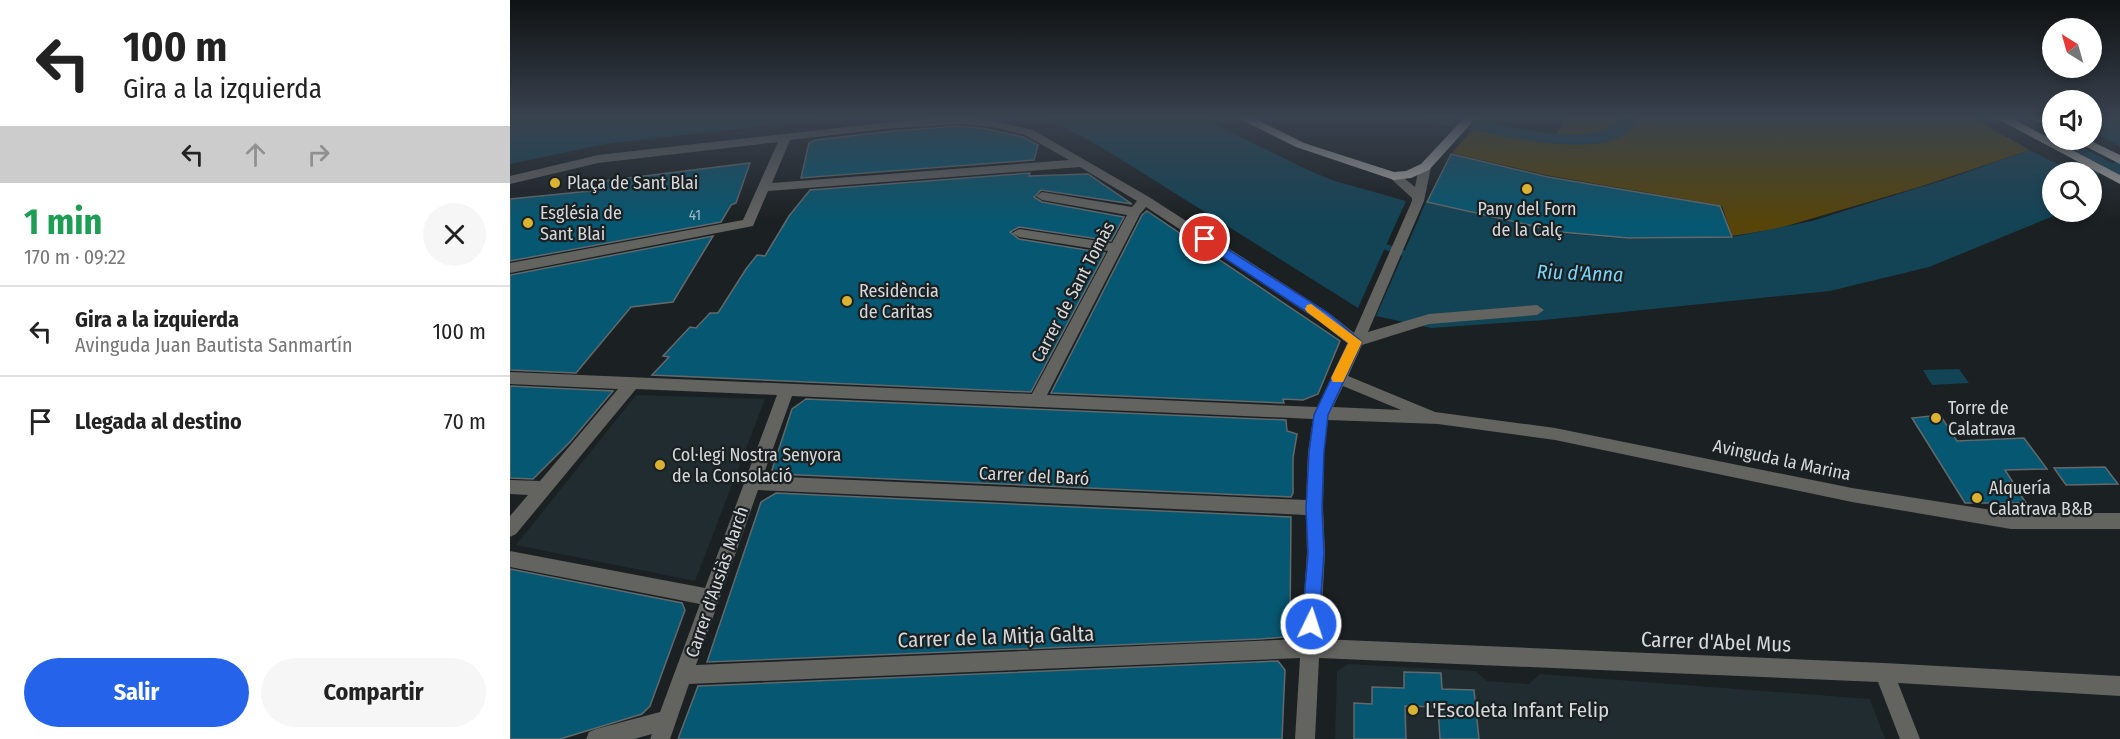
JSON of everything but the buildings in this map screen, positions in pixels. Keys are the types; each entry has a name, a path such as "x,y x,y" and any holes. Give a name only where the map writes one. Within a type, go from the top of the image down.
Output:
{"main road":[{"path":"1318,152 1394,177 1417,172 1438,152"},
{"path":"2068,152 2120,180"},
{"path":"2105,152 2120,160"}],"street":[{"path":"510,180 598,159 656,152"},
{"path":"510,268 748,223 779,152"},
{"path":"1064,152 1145,200 1324,317 1355,342"},
{"path":"765,187 1082,163"},
{"path":"1305,739 1316,553 1314,508 1316,452 1321,415 1370,314 1418,199 1425,167"},
{"path":"1394,177 1418,199"},
{"path":"1042,196 1135,212"},
{"name":"Carrer de Sant Tomàs","path":"1036,402 1135,212 1145,200"},
{"path":"1019,233 1116,248"},
{"path":"1355,342 1429,319 1537,310"},
{"path":"510,378 1321,415 1437,418"},
{"path":"1338,378 1437,418"},
{"path":"510,529 632,383"},
{"name":"Carrer d'Ausiàs March","path":"660,739 786,391"},
{"name":"Avinguda la Marina","path":"1437,418 1555,434 1852,495 2011,521 2120,521"},
{"name":"Carrer del Baró","path":"752,483 1314,508"},
{"path":"510,487 542,488"},
{"path":"510,559 710,597"},
{"name":"Carrer d'Abel Mus","path":"1309,648 1884,673 2120,686"},
{"name":"Carrer de la Mitja Galta","path":"685,675 1309,648"},
{"path":"1884,673 1910,739"},
{"path":"596,739 667,720"}],"shaded area":[{"path":"2023,152 1919,187 1776,229 1732,236 1722,206 1719,205 1551,176 1452,153"},
{"name":"Col·legi Nostra Senyora de la Consolació","path":"636,395 765,399 695,581 516,545"},
{"path":"1348,664 1476,671 1487,681 1529,684 1540,674 1870,699 1885,739 1335,739 1337,671"}],"water":[{"path":"510,152 565,152 510,164"},
{"path":"1110,152 1272,152 1335,181 1406,201 1358,308"},
{"path":"2023,152 2035,152 2053,162 2042,162 2042,221 1929,267 1830,291 1544,320 1431,328 1376,316 1426,202 1559,233 1628,239 1732,237 1812,221"},
{"path":"2077,152 2092,152 2120,167 2120,175 2102,166 2102,162 2095,162"},
{"path":"1959,369 1969,383 1932,385 1923,370"}],"pier":[{"path":"1407,200 1409,202 1361,309 1358,309"}],"waterway":[{"name":"Riu d'Anna","path":"2102,170 2120,164"},
{"name":"Riu d'Anna","path":"1377,244 1412,256"}],"slow traffic":[{"path":"1311,309 1355,342 1338,378"}],"place":[{"name":"Plaça de Sant Blai","path":"555,183"},
{"name":"Pany del Forn de la Calç","path":"1527,189"},
{"name":"Església de Sant Blai","path":"528,223"},
{"name":"Residència de Caritas","path":"847,301"},
{"name":"Torre de Calatrava","path":"1936,418"},
{"name":"Col·legi Nostra Senyora de la Consolació","path":"660,465"},
{"name":"Alquería Calatrava B&B","path":"1977,498"},
{"name":"L'Escoleta Infant Felip","path":"1413,710"}],"route":[{"path":"1205,239 1324,317 1355,342 1321,415 1316,452 1314,508 1316,553 1311,624"}]}
